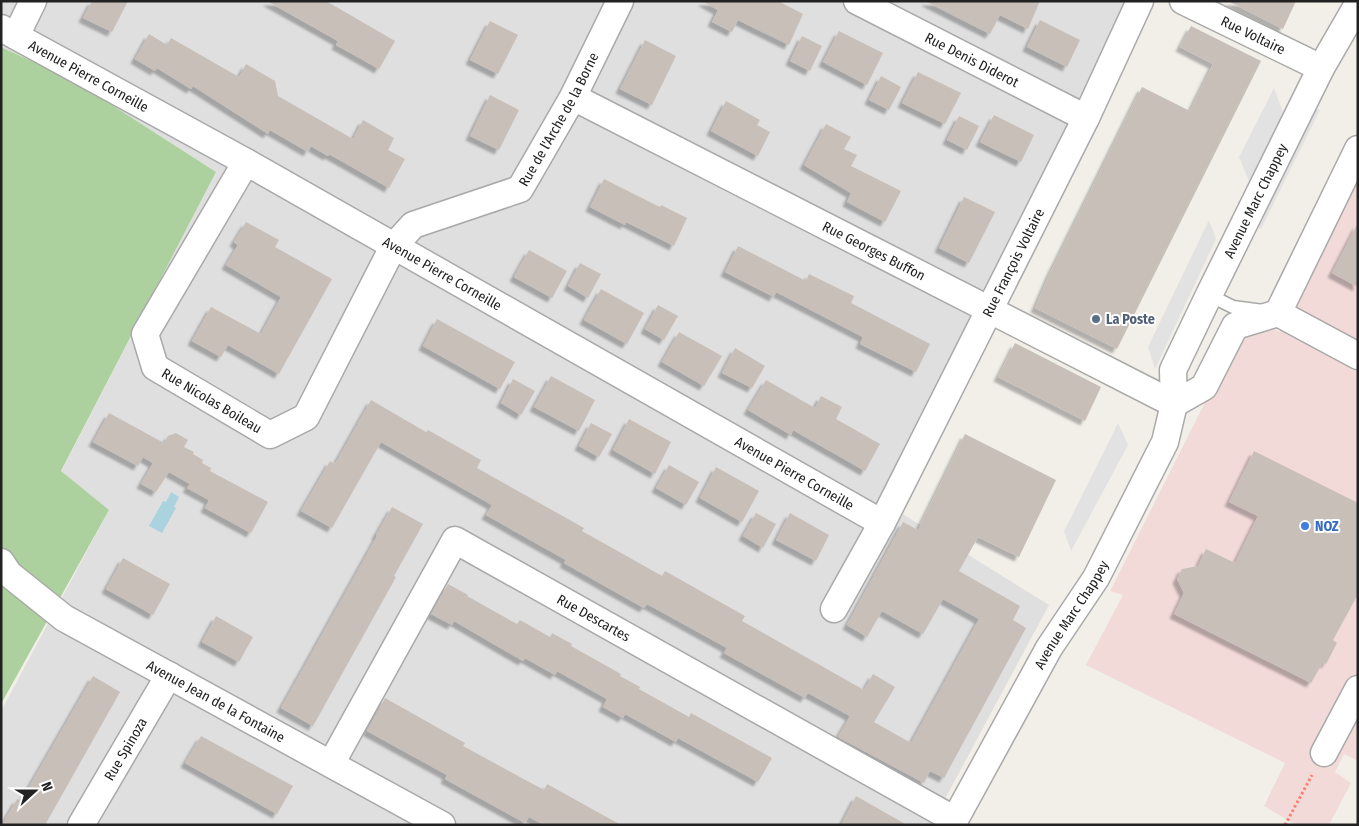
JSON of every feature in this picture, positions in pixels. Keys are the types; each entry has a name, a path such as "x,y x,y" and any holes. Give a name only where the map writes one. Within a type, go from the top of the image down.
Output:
{"street":[{"path":"8,32 33,1"},
{"name":"Rue de l'Arche de la Borne","path":"393,247 413,226 520,189 573,97 620,1"},
{"name":"Rue Denis Diderot","path":"857,1 1086,118"},
{"name":"Rue François Voltaire","path":"834,609 882,523 1086,118 1140,1"},
{"name":"Rue Voltaire","path":"1183,1 1322,68"},
{"name":"Avenue Marc Chappey","path":"954,822 1049,648 1096,578 1165,442 1174,404 1173,370 1322,68 1358,4"},
{"name":"Avenue Pierre Corneille","path":"8,32 246,162 882,523"},
{"name":"Rue Georges Buffon","path":"573,97 1174,404"},
{"path":"1278,313 1358,149"},
{"name":"Rue Nicolas Boileau","path":"246,162 145,334 155,367 270,436 306,417 393,247"},
{"path":"1174,404 1204,387 1235,326 1278,313 1358,356"},
{"name":"Rue Descartes","path":"330,764 455,540 954,822"},
{"name":"Avenue Jean de la Fontaine","path":"1,562 9,574 64,618 442,825"},
{"name":"Rue Spinoza","path":"81,825 168,675"},
{"path":"1324,753 1358,688"}],"lane":[{"path":"1209,294 1233,307 1278,313"}],"path":[{"path":"1285,825 1324,753"}],"shaded area":[{"path":"1,1 1146,1 901,513 1049,605 931,825 1,825 1,711 109,510 61,472 216,172 73,80 1,47"},
{"path":"1274,88 1283,112 1249,181 1239,157"},
{"path":"1312,107 1320,110 1261,229 1254,226"},
{"path":"1358,175 1358,761 1344,754 1335,772 1351,783 1329,825 1296,825 1264,806 1285,763 1086,665 1123,595 1110,591 1239,335 1271,328 1280,332"},
{"path":"1209,220 1216,239 1155,369 1148,347"},
{"path":"1118,423 1128,445 1071,551 1064,531"}],"green space":[{"path":"1,47 73,80 216,172 61,471 109,510 1,704"}],"water":[{"path":"171,492 179,497 174,507 176,508 162,533 149,526 163,501 166,502"}],"building":[{"path":"92,1 128,1 112,32 83,18"},
{"path":"267,1 326,1 395,41 379,69 336,45 338,41"},
{"path":"702,1 778,1 803,14 789,45 738,20 732,32 712,22 718,10"},
{"path":"925,1 1040,1 1028,29 1000,15 990,34"},
{"path":"1228,1 1296,1 1283,29"},
{"path":"1040,20 1080,40 1067,67 1027,47"},
{"path":"490,21 518,35 498,74 470,60"},
{"path":"1191,26 1261,61 1117,349 1035,308 1050,273 1142,87 1190,111 1213,64 1180,47"},
{"path":"839,31 883,53 867,85 823,62"},
{"path":"149,34 167,45 171,38 239,77 246,64 275,81 278,96 353,139 363,120 394,138 388,150 405,159 389,188 329,154 328,156 311,146 308,152 270,130 268,134 193,86 191,89 157,68 155,71 135,59"},
{"path":"802,36 822,46 810,71 790,61"},
{"path":"645,40 676,56 652,105 620,89"},
{"path":"918,72 961,93 945,124 902,103"},
{"path":"881,76 901,87 889,110 869,100"},
{"path":"490,95 519,110 499,150 470,136"},
{"path":"726,101 760,120 757,125 770,132 758,156 711,131"},
{"path":"994,115 1034,135 1021,162 980,142"},
{"path":"959,116 979,126 967,150 947,140"},
{"path":"826,124 851,137 844,149 857,155 851,166 901,191 885,222 847,202 851,193 804,165"},
{"path":"604,179 660,207 661,205 687,218 674,246 626,222 625,225 590,207"},
{"path":"964,197 995,212 969,263 939,248"},
{"path":"246,222 279,240 275,247 332,279 279,374 228,345 221,357 192,341 211,307 261,334 281,297 226,265 238,245 234,242"},
{"path":"1358,223 1358,287 1332,273"},
{"path":"738,246 806,281 809,274 854,296 851,303 930,344 916,372 860,344 863,337 776,292 774,297 725,272"},
{"path":"529,250 567,271 552,298 514,277"},
{"path":"580,263 601,274 588,298 568,286"},
{"path":"601,289 644,313 627,344 584,320"},
{"path":"658,305 678,316 664,340 645,329"},
{"path":"437,319 515,362 500,389 423,346"},
{"path":"679,332 722,356 704,386 662,362"},
{"path":"1015,343 1101,387 1085,421 998,377"},
{"path":"735,348 765,366 752,388 722,373"},
{"path":"551,376 595,400 579,431 534,407"},
{"path":"513,379 535,391 521,415 501,403"},
{"path":"766,380 815,408 821,396 842,407 836,419 880,444 865,471 793,430 791,435 748,410"},
{"path":"371,400 426,432 428,430 481,460 477,468 584,528 582,531 662,576 665,571 745,616 742,621 864,690 873,674 895,687 874,722 911,743 979,619 943,599 923,634 882,611 867,637 847,625 903,522 918,530 965,434 1056,480 1019,557 978,537 959,571 1020,606 1013,620 1026,628 944,778 930,771 924,783 838,737 850,716 808,693 805,698 724,653 727,648 647,604 644,608 564,563 566,560 486,515 492,505 381,442 332,528 301,511 330,461 335,464"},
{"path":"109,413 164,443 168,436 176,433 188,440 184,447 194,452 193,454 203,460 202,463 211,468 210,471 268,502 251,533 205,508 209,500 187,488 190,484 169,472 156,492 141,484 153,463 143,457 138,466 93,442"},
{"path":"629,419 671,442 655,474 613,450"},
{"path":"591,423 612,434 599,457 579,446"},
{"path":"1254,451 1358,503 1358,594 1333,640 1337,643 1326,664 1323,662 1311,683 1174,614 1184,593 1177,579 1182,569 1198,566 1206,549 1235,563 1258,516 1229,502"},
{"path":"669,465 699,482 686,505 656,488"},
{"path":"716,467 759,491 742,522 700,498"},
{"path":"392,507 423,524 394,576 396,577 313,726 281,708"},
{"path":"756,513 776,524 763,548 743,536"},
{"path":"790,513 829,535 816,561 776,540"},
{"path":"123,558 170,584 153,615 106,589"},
{"path":"448,584 517,624 520,620 550,637 552,633 621,674 620,676 640,687 639,689 689,717 691,713 772,758 758,782 678,738 676,742 625,714 623,718 603,707 607,699 557,671 555,675 525,658 523,661 454,621 452,625 431,614"},
{"path":"216,616 253,637 239,662 202,642"},
{"path":"93,676 120,692 45,825 2,825 17,799 21,801"},
{"path":"385,698 465,743 463,746 544,790 547,784 621,825 544,825 529,817 525,823 445,779 447,775 367,731"},
{"path":"201,736 293,786 277,814 185,763"},
{"path":"856,796 907,825 841,825"}],"place":[{"name":"La Poste","path":"1096,319"},
{"name":"NOZ","path":"1305,526"}]}
